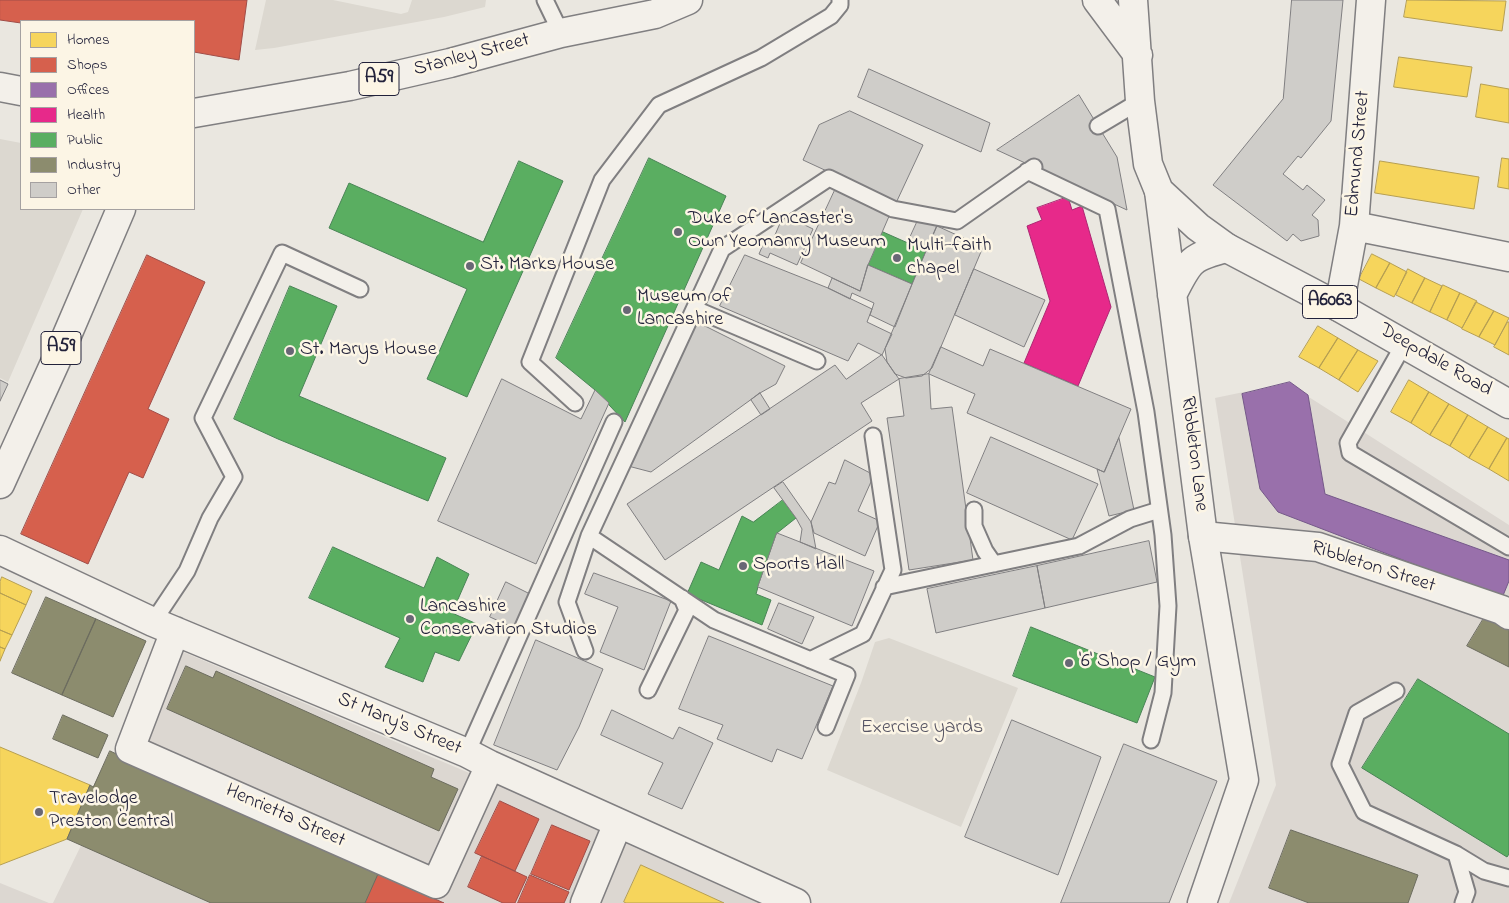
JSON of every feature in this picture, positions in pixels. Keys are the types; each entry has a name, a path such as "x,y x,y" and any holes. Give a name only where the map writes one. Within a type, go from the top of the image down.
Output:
{"main road":[{"name":"Stanley Street","path":"195,113 350,86 450,63 562,32 656,14 688,0"},
{"path":"1097,0 1138,55"},
{"name":"Edmund Street","path":"1339,306 1354,226 1371,0"},
{"name":"Ribbleton Lane","path":"1137,7 1140,101 1148,164 1159,191 1203,536 1244,780 1203,903"},
{"path":"0,87 20,91"},
{"name":"Deepdale Road","path":"1159,191 1198,227 1227,248 1339,306 1509,404"},
{"name":"A59","path":"0,484 52,370 120,210"},
{"path":"1354,226 1509,257"},
{"path":"1172,295 1184,270 1193,260 1202,254 1227,248"},
{"name":"Ribbleton Street","path":"1203,536 1318,547 1502,610 1509,615"},
{"name":"St Mary's Street","path":"0,550 164,626 479,759 796,903"},
{"name":"Henrietta Street","path":"164,626 130,749 436,884 479,759"},
{"path":"585,903 618,823"}],"lane":[{"path":"545,0 562,32"},
{"path":"575,403 530,362 602,180 659,106 761,58 831,16 840,5 840,0"},
{"path":"1098,126 1140,101"},
{"path":"585,651 567,602 589,536 722,249 829,178 893,209 957,221 1031,169 1107,209 1146,412 1159,510 1168,606 1163,693 1151,740"},
{"path":"164,626 210,518 234,477 202,418 282,253 360,288"},
{"path":"695,309 700,309 817,361"},
{"path":"1404,344 1348,443 1350,453 1509,547"},
{"path":"479,759 614,422"},
{"path":"810,660 863,634 893,570 873,436"},
{"path":"974,510 974,526 985,551 994,564"},
{"path":"884,587 1079,546 1130,519 1159,510"},
{"path":"589,536 714,620 847,675 826,727"},
{"path":"648,690 687,610 682,598"},
{"path":"1396,691 1357,713 1340,764 1364,812 1456,854 1484,872 1509,878"},
{"path":"1456,854 1467,892 1463,903"}],"shaded area":[{"path":"1287,383 1509,525 1509,903 1229,903 1276,785 1215,398"},
{"path":"169,646 668,857 768,903 53,903 147,710"},
{"path":"0,883 49,903 0,903"}],"green space":[{"path":"266,0 333,0 401,14 408,12 412,0 486,0 485,7 444,17 255,50"},
{"path":"0,139 20,143 20,210 83,210 8,382 0,378"},
{"name":"Exercise yards","path":"889,638 1018,688 961,827 827,770 875,642"}],"building: Homes":[{"path":"1407,0 1506,1 1502,31 1404,17"},
{"path":"1399,57 1472,67 1467,97 1394,87"},
{"path":"1481,84 1509,89 1509,123 1476,117"},
{"path":"1502,158 1509,159 1509,189 1498,187"},
{"path":"1380,161 1479,177 1474,209 1375,193"},
{"path":"1372,254 1390,263 1376,288 1359,279"},
{"path":"1390,263 1407,272 1394,297 1376,288"},
{"path":"1408,269 1425,278 1412,303 1396,295"},
{"path":"1425,278 1442,286 1430,312 1412,303"},
{"path":"1443,285 1460,293 1447,320 1430,312"},
{"path":"1460,293 1477,301 1462,328 1447,320"},
{"path":"1476,302 1494,311 1479,337 1462,329"},
{"path":"1494,311 1509,318 1495,345 1479,337"},
{"path":"1509,322 1509,355 1494,347"},
{"path":"1318,326 1338,338 1319,368 1299,357"},
{"path":"1338,338 1358,350 1339,380 1319,368"},
{"path":"1358,350 1378,361 1358,392 1339,380"},
{"path":"1409,380 1429,392 1411,423 1391,412"},
{"path":"1429,392 1449,404 1430,435 1411,423"},
{"path":"1449,404 1468,415 1450,446 1430,435"},
{"path":"1468,415 1488,427 1469,458 1450,446"},
{"path":"1488,427 1507,438 1489,469 1469,458"},
{"path":"1507,438 1509,439 1509,481 1489,469"},
{"path":"2,577 32,591 26,605 0,593"},
{"path":"0,593 26,605 12,635 0,630"},
{"path":"0,630 12,635 5,649 0,647"},
{"path":"0,647 5,649 0,661"},
{"name":"Travelodge Preston Central","path":"0,747 90,785 67,839 0,865"},
{"path":"641,865 724,903 626,903 624,902"}],"building: Shops":[{"path":"0,0 247,0 239,60 195,52 195,20 20,20 20,23 0,20"},
{"path":"147,255 205,282 148,409 169,419 143,478 129,472 88,564 21,534"},
{"path":"500,801 539,819 515,871 475,853"},
{"path":"552,825 590,841 569,890 531,874"},
{"path":"482,856 527,877 515,903 503,903 468,887"},
{"path":"378,874 444,903 365,903"},
{"path":"530,875 569,892 564,903 518,903"}],"building: Offices":[{"path":"1290,382 1308,395 1325,494 1509,560 1509,581 1502,598 1278,512 1260,489 1242,394"}],"building: Health":[{"path":"1068,197 1072,210 1082,206 1111,307 1078,386 1024,363 1050,301 1027,226 1042,220 1037,208"}],"building: Public":[{"name":"Museum of Lancashire","path":"649,158 726,196 625,422 595,390 556,358"},
{"name":"St. Marks House","path":"519,161 563,181 467,397 427,379 467,289 329,228 349,183 483,242"},
{"name":"Multi-faith chapel","path":"883,232 926,251 912,284 868,265"},
{"name":"St. Marys House","path":"290,286 337,306 299,396 446,458 428,501 234,419"},
{"name":"Sports Hall","path":"783,500 796,518 777,533 758,587 756,594 771,600 762,625 687,594 701,562 719,570 742,516 753,522"},
{"name":"Lancashire Conservation Studios","path":"333,547 424,588 437,557 469,574 452,613 477,624 459,661 435,652 423,682 385,667 400,638 309,598"},
{"name":"'6' Shop / Gym","path":"1031,627 1155,677 1137,723 1013,676"},
{"path":"1418,679 1509,734 1509,854 1507,857 1362,768"}],"building: Industry":[{"path":"46,597 96,619 62,695 12,673"},
{"path":"1484,618 1509,628 1509,667 1467,646"},
{"path":"96,619 146,641 113,717 62,695"},
{"path":"186,666 213,678 216,671 434,769 431,777 458,789 439,831 167,709"},
{"path":"63,715 108,735 98,758 53,739"},
{"path":"110,751 378,874 365,903 211,903 67,839 90,785 93,787"},
{"path":"1291,830 1418,875 1408,903 1309,903 1269,888"}],"building: Other":[{"path":"1292,0 1343,0 1331,121 1301,158 1298,156 1283,174 1303,190 1307,185 1325,200 1312,215 1318,220 1319,236 1301,241 1293,234 1287,241 1213,185 1283,99"},
{"path":"869,69 990,123 981,152 858,97"},
{"path":"1079,95 1117,157 1127,210 997,150"},
{"path":"850,111 923,145 896,203 803,160 819,125"},
{"path":"836,188 890,214 868,265 860,291 801,263"},
{"path":"784,215 813,229 797,265 770,253 768,258 759,254 766,238 772,241"},
{"path":"919,218 937,226 926,251 908,242"},
{"path":"937,226 983,247 932,368 922,376 906,378 895,374 887,362 885,349"},
{"path":"745,255 828,288 872,309 867,322 892,334 882,355 858,343 848,361 720,306"},
{"path":"868,265 912,284 895,327 870,315 874,303 852,293 850,299 828,288 832,278 860,291"},
{"path":"974,269 1045,300 1024,347 955,315"},
{"path":"693,320 785,366 776,384 760,393 651,472 628,466"},
{"path":"941,347 983,366 990,349 1131,409 1104,472 967,413 975,394 929,374"},
{"path":"882,355 899,379 861,403 872,421 665,560 627,504 835,365 846,379"},
{"path":"929,374 931,409 952,407 973,560 909,570 887,418 904,416 899,379"},
{"path":"502,379 581,419 595,390 609,403 536,564 438,521"},
{"path":"0,380 8,384 0,401"},
{"path":"760,393 770,409 761,415 751,400"},
{"path":"991,437 1098,484 1072,540 967,493"},
{"path":"1119,438 1134,510 1109,516 1097,469 1104,472"},
{"path":"845,460 874,475 858,511 880,521 865,556 814,533 811,522 829,482 835,484"},
{"path":"783,482 811,522 816,549 800,542 802,529 774,488"},
{"path":"777,533 874,571 852,626 758,587"},
{"path":"1149,541 1157,582 1045,608 1037,566"},
{"path":"1037,566 1045,608 936,633 927,589"},
{"path":"594,573 671,601 644,670 600,652 618,607 585,594"},
{"path":"506,582 530,594 514,628 490,617"},
{"path":"779,603 814,617 802,644 768,629"},
{"path":"709,636 833,686 802,759 777,749 772,762 717,739 723,725 679,709"},
{"path":"536,640 603,669 579,727 557,770 494,745"},
{"path":"612,710 673,739 679,727 713,743 682,809 648,794 663,763 601,735"},
{"path":"1012,720 1101,757 1058,875 965,837"},
{"path":"1124,744 1217,781 1169,903 1061,903"}],"place":[{"name":"Duke of Lancaster's Own Yeomanry Museum","path":"678,232"},
{"name":"Multi-faith chapel","path":"897,258"},
{"name":"St. Marks House","path":"470,266"},
{"name":"Museum of Lancashire","path":"627,310"},
{"name":"St. Marys House","path":"290,351"},
{"name":"Sports Hall","path":"743,566"},
{"name":"Lancashire Conservation Studios","path":"410,619"},
{"name":"'6' Shop / Gym","path":"1069,663"},
{"name":"Travelodge Preston Central","path":"39,812"}]}
